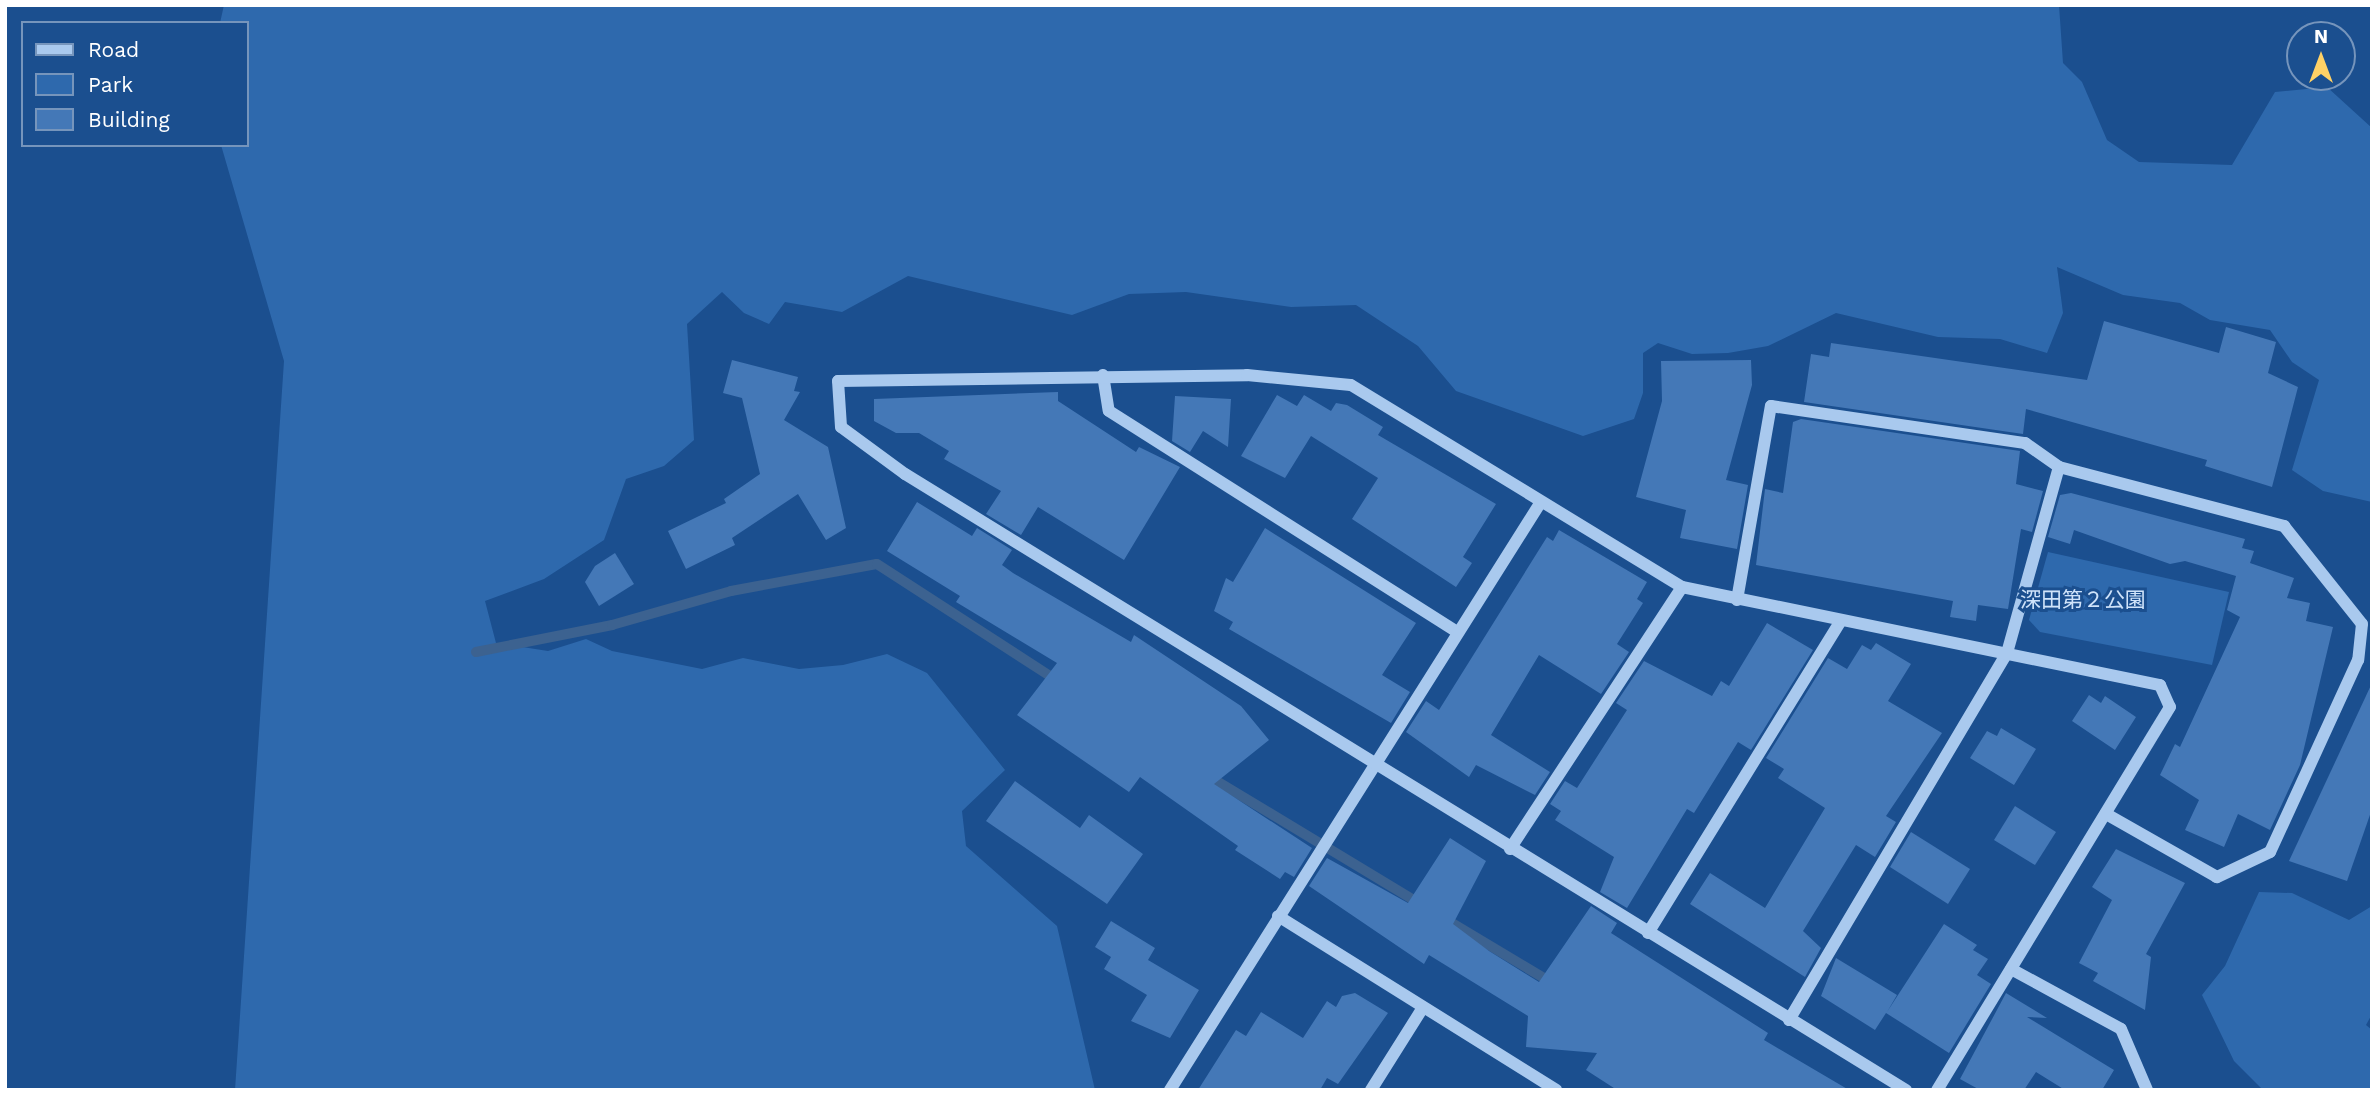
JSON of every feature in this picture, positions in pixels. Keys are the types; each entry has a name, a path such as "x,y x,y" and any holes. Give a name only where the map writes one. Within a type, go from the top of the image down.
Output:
{"street":[{"path":"1102,375 1109,411 1457,632"},
{"path":"1906,1090 1373,765 905,474 841,427 838,381 1102,375 1247,375 1351,385 1539,505 1682,587 2160,685 2170,707 1937,1090"},
{"path":"1737,600 1771,406 2025,443 2059,467 2284,526 2367,622 2358,660 2270,852 2217,877 2106,814"},
{"path":"1789,1020 2007,653 2059,467"},
{"path":"1170,1090 1539,505"},
{"path":"1510,849 1682,587"},
{"path":"1648,933 1840,621"},
{"path":"1278,916 1551,1089"},
{"path":"2011,969 2121,1030 2147,1090"},
{"path":"1371,1090 1422,1009"}],"green space":[{"path":"224,5 2059,5 2063,63 2082,82 2107,140 2139,162 2232,165 2275,92 2331,91 2372,128 2372,502 2323,491 2292,470 2319,380 2292,362 2270,330 2210,320 2180,303 2123,295 2057,267 2063,313 2047,353 2000,339 1938,337 1836,313 1768,346 1728,353 1692,354 1658,343 1643,353 1643,393 1634,419 1583,436 1456,391 1418,346 1356,305 1291,307 1186,292 1129,294 1072,315 908,276 842,312 785,302 769,324 744,313 722,292 687,324 694,440 664,466 626,479 604,540 544,579 485,601 496,643 548,651 586,639 612,651 702,669 743,658 799,669 843,665 887,654 927,673 1005,770 962,811 966,846 1057,926 1095,1090 235,1090 284,361 222,147 248,147 248,21 220,21"},
{"name":"深田第２公園","path":"2048,552 2229,592 2212,665 2040,632 2029,620"},
{"path":"2259,892 2292,893 2349,920 2372,906 2372,1014 2366,1025 2372,1030 2372,1090 2263,1090 2234,1061 2202,995 2225,966"}],"building":[{"path":"2104,321 2219,353 2226,327 2276,342 2268,373 2298,387 2272,487 2205,466 2207,460 2026,409 2023,434 1804,402 1811,354 1829,357 1831,343 2087,380"},
{"path":"732,360 798,377 794,391 800,392 784,420 828,447 846,528 826,540 798,494 732,538 735,545 686,569 668,531 726,503 724,499 760,474 742,398 723,393"},
{"path":"1751,360 1752,385 1726,480 1748,485 1737,549 1680,538 1686,510 1636,497 1662,401 1661,361"},
{"path":"1058,392 1058,401 1136,452 1139,447 1180,467 1124,560 1038,507 1021,535 986,514 1001,491 944,459 949,451 919,433 896,433 874,421 874,399"},
{"path":"1277,395 1297,406 1304,395 1331,411 1336,403 1347,405 1383,427 1378,435 1496,504 1463,557 1472,563 1456,587 1352,519 1378,478 1311,436 1285,478 1241,456"},
{"path":"1175,396 1231,399 1228,447 1203,431 1190,452 1172,441"},
{"path":"1801,419 2020,451 2016,484 2043,491 2032,532 2021,529 2008,609 1978,605 1976,621 1950,617 1953,601 1756,565 1765,489 1783,493 1793,422"},
{"path":"2071,493 2245,539 2242,548 2254,551 2250,563 2294,578 2287,598 2310,603 2306,621 2333,627 2300,765 2270,830 2238,814 2224,847 2185,830 2199,800 2160,775 2175,744 2180,747 2240,617 2227,610 2236,576 2185,561 2170,564 2074,530 2070,544 2048,537 2060,495"},
{"path":"917,502 972,536 977,528 1012,550 1002,565 1013,573 1131,642 1134,635 1241,706 1269,740 1214,784 1312,848 1294,877 1285,872 1280,879 1235,850 1238,846 1140,777 1129,792 1017,715 1057,663 956,602 960,596 887,551"},
{"path":"1265,528 1416,623 1382,675 1410,692 1391,723 1229,629 1233,622 1214,611 1226,578 1233,582"},
{"path":"1559,530 1647,582 1637,599 1643,603 1617,644 1629,652 1601,694 1539,655 1491,735 1550,772 1535,795 1476,765 1469,777 1406,732 1426,701 1439,710 1547,537 1553,541"},
{"path":"615,553 634,584 599,606 585,582 595,566"},
{"path":"1767,623 1813,650 1751,750 1738,742 1694,813 1687,809 1627,908 1600,892 1614,857 1555,820 1561,811 1550,804 1565,781 1577,788 1627,710 1616,703 1644,661 1712,696 1721,681 1729,686"},
{"path":"1876,643 1911,664 1888,701 1942,733 1886,816 1896,822 1875,857 1856,845 1803,931 1821,948 1805,977 1690,904 1710,873 1765,908 1825,808 1778,778 1784,769 1766,758 1828,658 1847,669 1862,645 1871,650"},
{"path":"2372,683 2372,809 2347,881 2289,861"},
{"path":"2089,695 2101,703 2105,696 2136,717 2115,750 2072,721"},
{"path":"2001,728 2036,749 2014,785 1970,758 1987,731 1997,736"},
{"path":"1015,781 1080,828 1089,815 1143,854 1107,904 986,821"},
{"path":"2015,806 2056,832 2035,865 1994,840"},
{"path":"1911,832 1970,869 1948,904 1890,867"},
{"path":"1450,838 1486,861 1453,924 1489,951 1539,982 1591,906 1617,923 1611,933 1768,1033 1764,1040 1849,1090 1617,1090 1586,1070 1597,1053 1526,1047 1528,1016 1429,955 1424,964 1309,886 1327,858 1408,903"},
{"path":"2116,849 2185,883 2146,954 2151,957 2145,1010 2093,981 2098,973 2079,963 2112,900 2092,887"},
{"path":"1111,921 1155,948 1148,960 1199,990 1170,1038 1131,1021 1147,995 1104,969 1111,957 1095,947"},
{"path":"1944,924 1977,945 1973,950 1988,959 1977,975 1991,984 1949,1053 1886,1013 1875,1030 1821,996 1836,958 1897,995 1887,1012"},
{"path":"1355,993 1388,1013 1338,1084 1327,1078 1320,1090 1198,1090 1236,1030 1246,1036 1261,1012 1303,1038 1327,1001 1336,1007 1342,996"},
{"path":"2006,993 2047,1018 2027,1017 2114,1070 2102,1090 2065,1090 2036,1072 2024,1090 1980,1090 1960,1079"}],"waterway":[{"path":"476,652 612,625 731,591 877,564 1058,681"},
{"path":"1205,774 1422,905"},
{"path":"1442,917 1554,984"}]}
